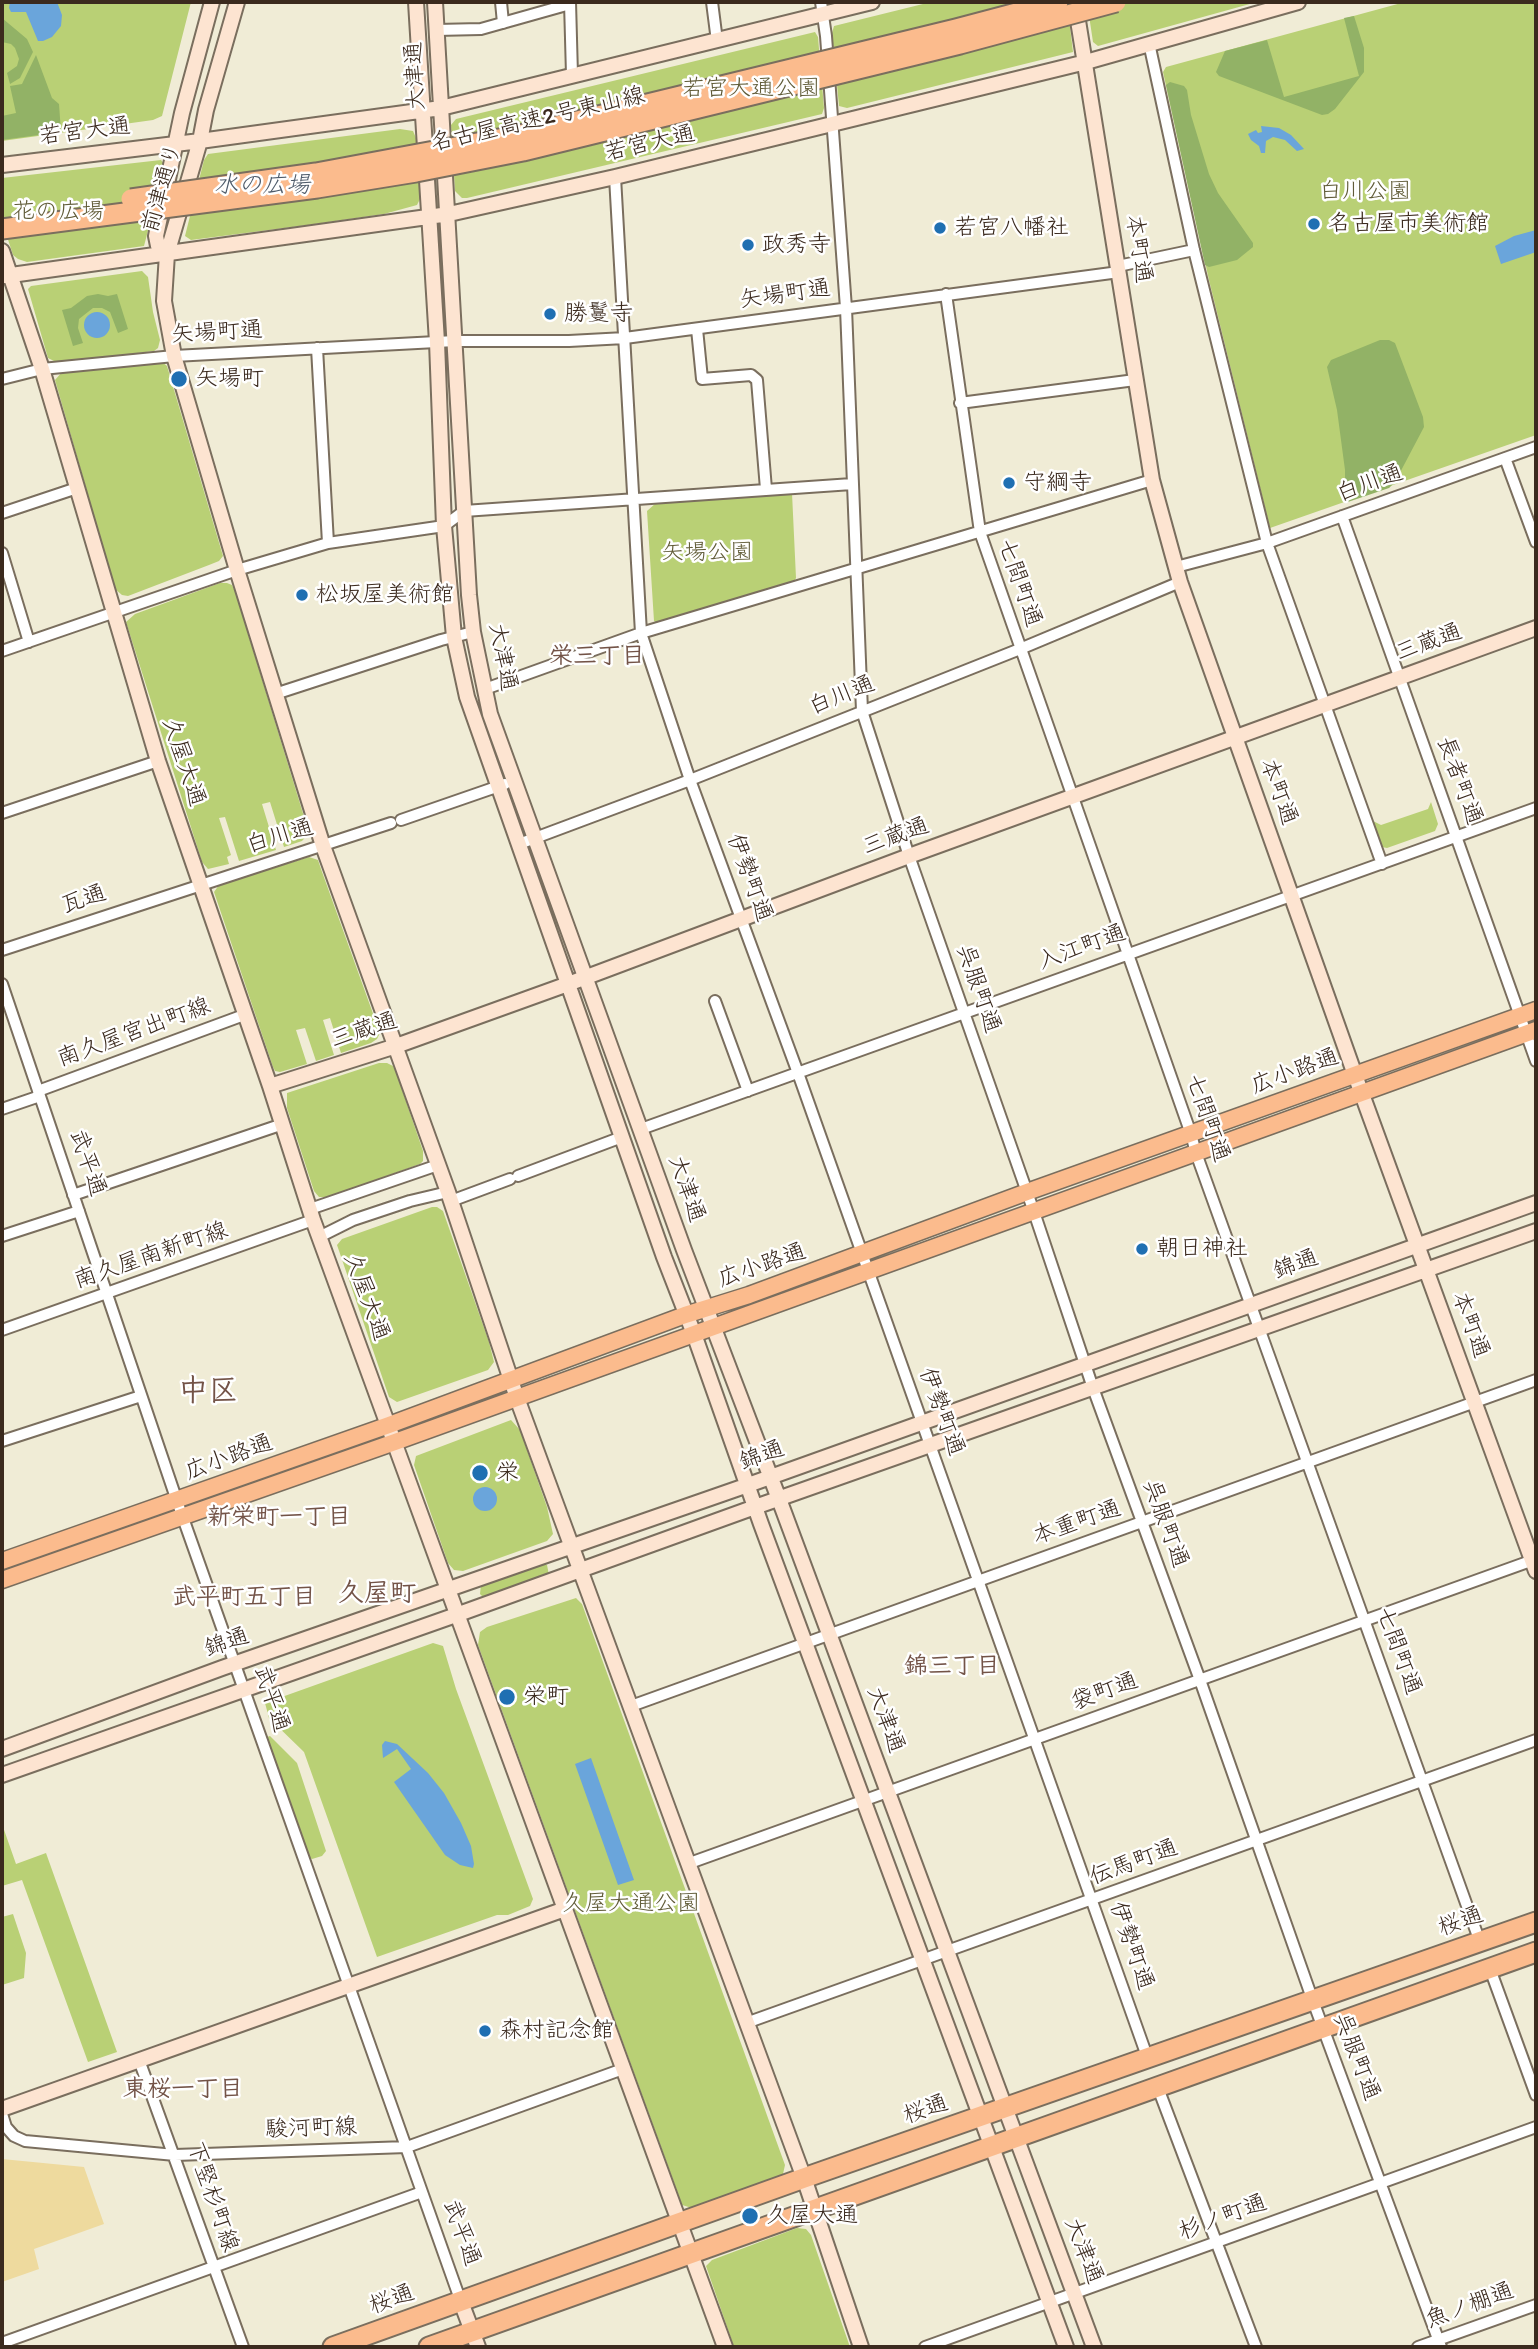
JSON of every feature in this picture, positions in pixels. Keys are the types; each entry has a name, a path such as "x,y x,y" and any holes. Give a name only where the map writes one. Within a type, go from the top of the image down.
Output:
{"highway":[{"name":"名古屋高速2号東山線","path":"2,216 316,173 520,135 1058,2"},
{"name":"名古屋高速2号東山線","path":"2,229 317,188 523,151 960,44 1116,2"},
{"name":"桜通","path":"333,2347 804,2178 1536,1922"},
{"path":"429,2347 475,2339 692,2253 1536,1952"}],"main road":[{"name":"広小路通","path":"2,1561 389,1425 685,1315 861,1255 1027,1192 1529,1013"},
{"name":"広小路通","path":"2,1580 395,1442 1532,1032"}],"street":[{"name":"前津通り","path":"212,2 181,113 156,236 159,246 167,254 237,2"},
{"name":"大津通","path":"416,2 437,342 444,526 454,636 467,697 685,1315 1066,2347"},
{"name":"大津通","path":"435,2 473,632 491,714 707,1309 1094,2347"},
{"path":"501,2 503,23"},
{"path":"712,2 717,41"},
{"name":"若宮大通","path":"2,165 441,108 717,41 822,8 872,2"},
{"name":"本町通","path":"1075,2 1152,480 1180,582 1355,1075 1535,1564"},
{"path":"436,30 481,29 570,3 572,75"},
{"name":"若宮大通","path":"7,276 449,214 615,177 1086,62 1292,3"},
{"name":"呉服町通","path":"822,8 846,308 862,711 909,856 1034,1212 1084,1364 1439,2344"},
{"path":"1149,43 1194,250 1267,543 1382,864"},
{"name":"伊勢町通","path":"615,177 641,634 690,780 798,1073 1148,2059"},
{"name":"矢場町通","path":"2,379 42,369 174,356 455,341 625,338 1118,269 1194,250"},
{"name":"久屋大通","path":"2,251 7,276 42,369 158,761 283,1124 319,1237 725,2347"},
{"path":"167,254 164,301 174,356 323,846 438,1165 517,1398 804,2178 861,2347"},
{"name":"七間町通","path":"946,294 980,532 1196,1153 1480,1942"},
{"path":"697,329 702,379 751,375 757,380 766,489"},
{"path":"317,348 328,543"},
{"path":"960,402 1135,380"},
{"name":"白川通","path":"1176,567 1267,543 1536,447"},
{"path":"1506,458 1536,542"},
{"path":"485,689 641,634 1152,480"},
{"path":"2,652 237,570 328,543 444,526 464,511 852,484"},
{"path":"2,513 76,488"},
{"name":"長者町通","path":"1342,516 1457,836 1529,1013 1536,1061"},
{"path":"2,553 6,581 29,642"},
{"name":"白川通","path":"519,844 690,780 1020,649 1180,582"},
{"name":"三蔵通","path":"270,1086 396,1046 568,984 1235,736 1536,628"},
{"path":"275,694 473,632"},
{"path":"2,813 158,761"},
{"name":"白川通","path":"180,890 323,846 514,781"},
{"name":"入江町通","path":"641,1129 1536,808"},
{"name":"瓦通","path":"2,950 180,890"},
{"name":"武平通","path":"2,984 177,1501 475,2339"},
{"path":"715,1001 747,1091"},
{"name":"南久屋宮出町線","path":"2,1109 244,1015"},
{"path":"74,1195 283,1124"},
{"path":"319,1237 341,1224 410,1200 449,1197 514,1177 622,1137"},
{"name":"南久屋南新町線","path":"2,1330 107,1294 438,1165"},
{"name":"錦通","path":"2,1749 1536,1203"},
{"path":"2,1236 79,1211"},
{"name":"錦通","path":"2,1774 1536,1231"},
{"name":"本重町通","path":"631,1706 1536,1380"},
{"path":"2,1441 142,1396"},
{"name":"袋町通","path":"687,1864 1365,1620 1535,1564"},
{"name":"伝馬町通","path":"746,2023 1536,1740"},
{"path":"2,2111 565,1909"},
{"path":"1490,1969 1536,2095"},
{"name":"下竪杉町線","path":"139,2060 243,2347"},
{"name":"駿河町線","path":"2,2111 6,2127 14,2136 25,2141 175,2155 407,2147 623,2069"},
{"path":"1158,2088 1256,2347"},
{"name":"杉ノ町通","path":"925,2347 1536,2127"},
{"path":"2,2343 422,2192"},
{"name":"魚ノ棚通","path":"1418,2347 1439,2344 1536,2305"}],"green space":[{"path":"2,2 191,2 162,116 153,120 2,141"},
{"name":"若宮大通公園","path":"931,2 1067,2 1073,52 847,108 839,106 832,33 834,26"},
{"path":"1087,2 1257,2 1098,46 1093,42"},
{"name":"白川公園","path":"1405,2 1536,2 1536,435 1270,528 1209,280 1163,72 1166,67"},
{"path":"1354,16 1364,48 1364,72 1328,114 1322,115 1219,76 1216,72 1225,51 1267,40 1284,97 1359,76 1344,18"},
{"path":"2,18 27,39 33,52 20,78 10,84 7,73 17,66 19,59 11,44 2,42"},
{"name":"若宮大通公園","path":"815,32 818,37 824,108 822,114 467,198 462,198 455,191 451,125 456,119"},
{"path":"36,55 52,98 59,104 61,132 2,140 2,116 16,113 10,86 22,84"},
{"path":"1170,82 1184,86 1187,90 1191,115 1209,174 1218,193 1253,243 1253,247 1237,260 1209,267 1205,265 1166,85"},
{"path":"400,129 413,131 416,138 421,197 417,205 384,214 308,225 191,240 185,236 204,160 208,154"},
{"name":"花の広場","path":"161,160 165,165 144,246 27,262 13,255 2,221 2,178"},
{"path":"142,271 148,277 160,340 158,348 154,351 58,363 48,358 28,289 31,286"},
{"path":"117,294 128,329 118,333 110,312 93,308 79,319 78,328 83,343 73,346 62,310 71,308 87,296"},
{"path":"1380,340 1395,343 1423,417 1424,427 1395,482 1389,488 1345,503 1345,470 1337,410 1327,367 1331,360"},
{"path":"162,362 167,366 223,556 219,561 128,596 115,589 55,380 62,372"},
{"name":"矢場公園","path":"792,493 794,582 659,625 654,621 647,511 656,503"},
{"path":"220,583 232,585 235,591 309,833 302,841 284,847 270,802 262,804 276,850 239,861 225,817 219,818 231,855 227,857 229,864 208,869 202,862 126,622 135,614"},
{"path":"1431,802 1438,824 1435,831 1387,848 1382,847 1373,821 1381,825 1428,809"},
{"path":"309,857 318,860 380,1033 371,1043 341,1053 330,1018 323,1020 334,1055 316,1061 305,1028 296,1030 307,1064 280,1072 273,1067 214,892 219,885"},
{"path":"379,1063 393,1066 396,1072 423,1151 423,1161 328,1197 319,1197 314,1191 287,1108 287,1093"},
{"path":"432,1207 443,1211 494,1362 488,1370 397,1402 389,1397 337,1245 342,1239"},
{"path":"511,1420 520,1430 547,1507 553,1534 547,1541 463,1571 454,1570 448,1563 414,1465 416,1456"},
{"path":"539,1563 547,1565 549,1575 484,1598 480,1594 481,1585"},
{"name":"久屋大通公園","path":"576,1598 582,1604 785,2165 783,2174 777,2178 692,2208 682,2205 478,1645 480,1632 487,1627"},
{"path":"433,1643 443,1646 456,1689 533,1899 530,1906 508,1915 497,1915 377,1957 304,1752 269,1718 265,1703"},
{"path":"270,1736 297,1763 326,1851 322,1856 309,1858 267,1737"},
{"path":"2,1824 16,1864 46,1853 117,2052 88,2062 22,1880 2,1886"},
{"path":"13,1914 26,1953 24,1978 2,1985 2,1917"},
{"path":"797,2228 806,2229 811,2235 850,2347 734,2347 706,2266 712,2260"}],"sand":[{"path":"2,2159 84,2167 104,2224 34,2249 39,2269 2,2282"}],"water":[{"path":"10,2 57,2 62,15 61,26 52,37 38,41 26,12 11,12"},
{"path":"1261,126 1279,128 1291,135 1304,149 1297,151 1285,140 1273,137 1266,141 1265,153 1261,153 1259,146 1248,134 1256,130 1258,133 1262,132"},
{"path":"1536,230 1536,252 1501,264 1495,246 1514,236"},
{"path":"97,312 107,315 110,325 107,335 97,338 87,335 84,325 87,315"},
{"path":"485,1487 496,1494 497,1499 490,1510 485,1511 474,1504 473,1499 480,1488"},
{"path":"385,1741 397,1744 428,1773 444,1793 471,1846 473,1868 460,1865 445,1855 394,1782 411,1769 397,1749 383,1758 382,1745"},
{"path":"591,1758 634,1880 618,1885 575,1764"}],"place":[{"name":"名古屋市美術館","path":"1314,224"},
{"name":"若宮八幡社","path":"940,228"},
{"name":"政秀寺","path":"748,245"},
{"name":"勝鬘寺","path":"550,314"},
{"name":"矢場町","path":"179,379"},
{"name":"守綱寺","path":"1009,483"},
{"name":"松坂屋美術館","path":"302,595"},
{"name":"朝日神社","path":"1142,1249"},
{"name":"栄","path":"480,1473"},
{"name":"栄町","path":"507,1697"},
{"name":"森村記念館","path":"485,2031"},
{"name":"久屋大通","path":"750,2216"}],"district":[{"name":"栄三丁目","path":"597,657"},
{"name":"中区","path":"208,1392"},
{"name":"新栄町一丁目","path":"279,1518"},
{"name":"久屋町","path":"377,1594"},
{"name":"武平町五丁目","path":"244,1598"},
{"name":"錦三丁目","path":"952,1667"},
{"name":"東桜一丁目","path":"183,2090"}],"water label":[{"name":"水の広場","path":"262,186"}]}
